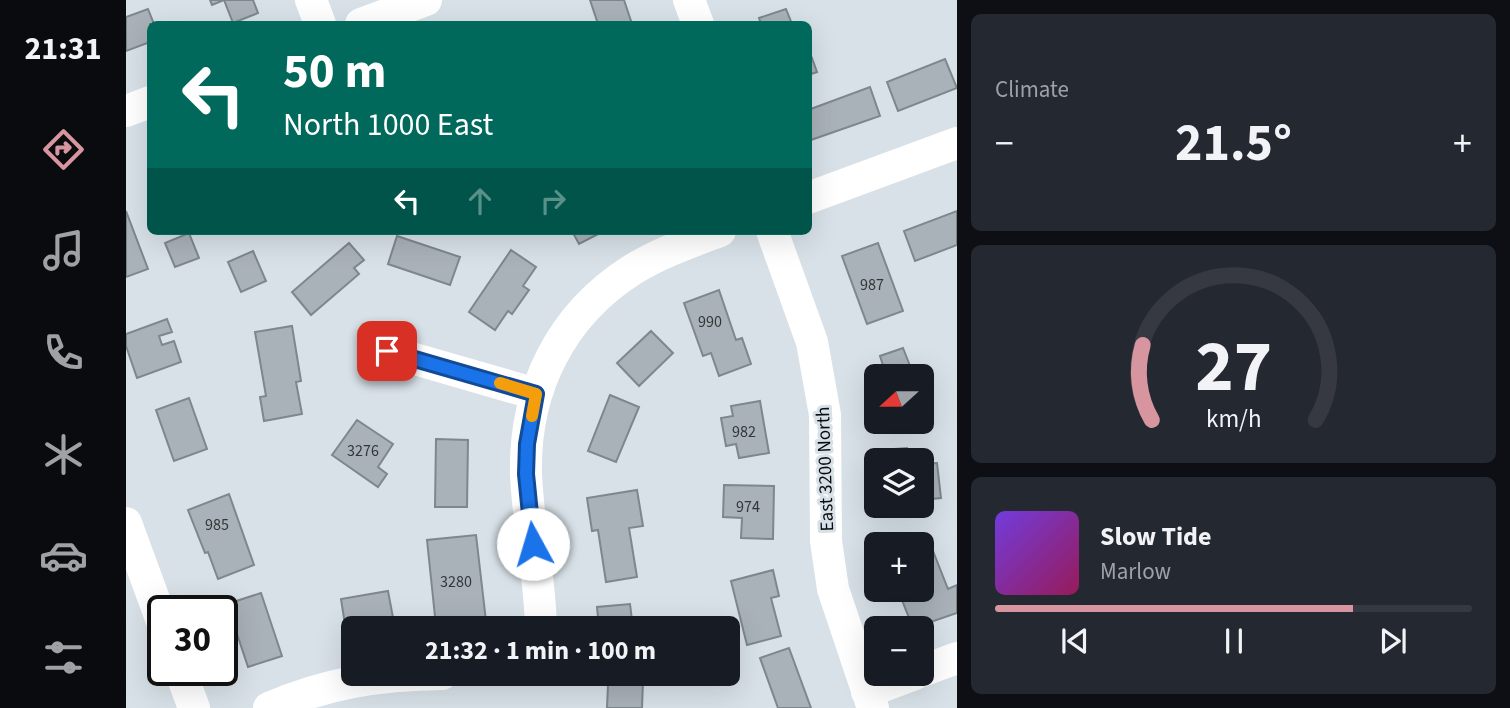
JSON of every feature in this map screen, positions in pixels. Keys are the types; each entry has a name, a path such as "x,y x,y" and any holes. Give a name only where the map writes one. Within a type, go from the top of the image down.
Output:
{"street":[{"path":"311,0 319,21"},
{"path":"369,21 426,0"},
{"path":"689,0 697,21"},
{"path":"126,111 147,103"},
{"path":"812,197 957,143"},
{"path":"540,616 526,474 527,444 536,394 545,366 578,315 604,289 634,268 710,235"},
{"name":"East 3200 North","path":"773,235 812,342 825,415 826,541 834,589 870,700"},
{"path":"387,351 536,394"},
{"path":"126,523 152,595"},
{"path":"934,667 957,658"},
{"path":"269,708 341,682"},
{"path":"186,686 194,708"},
{"path":"870,700 894,686"}],"building":[{"path":"210,0 224,0 212,5"},
{"path":"224,0 253,0 258,13 232,21"},
{"path":"590,0 624,0 631,21 597,21"},
{"path":"148,9 153,21 147,21 147,43 126,51 126,17"},
{"path":"786,9 791,21 760,21 759,18"},
{"path":"812,58 817,72 812,74"},
{"path":"945,59 957,88 898,111 887,82"},
{"path":"870,87 880,116 812,140 812,109"},
{"path":"126,211 148,269 126,277"},
{"path":"957,211 957,245 915,261 904,231"},
{"path":"190,235 199,258 175,267 165,243"},
{"path":"574,235 596,235 579,244"},
{"path":"397,236 460,257 450,285 388,264"},
{"path":"349,243 364,260 354,268 359,274 311,315 292,292"},
{"path":"878,243 903,311 867,324 842,256"},
{"path":"511,250 536,267 523,286 529,290 512,314 508,311 495,330 469,312"},
{"path":"253,251 266,281 241,292 228,262"},
{"path":"719,290 736,340 742,338 751,364 719,376 711,353 703,356 684,303"},
{"path":"167,319 172,332 159,336 162,345 174,341 181,362 137,378 126,346 126,334"},
{"path":"292,326 301,381 296,382 302,414 264,421 260,397 266,396 255,332"},
{"path":"651,331 673,353 639,386 617,363"},
{"path":"903,348 909,364 883,364 880,356"},
{"path":"610,395 639,407 616,462 588,451"},
{"path":"189,398 207,449 174,461 156,410"},
{"path":"760,401 769,453 739,458 736,444 726,446 721,418 733,416 731,406"},
{"path":"357,420 393,444 378,467 387,474 378,487 332,455"},
{"path":"436,439 468,440 467,507 435,507"},
{"path":"934,463 937,463 941,498 934,499"},
{"path":"724,485 774,486 773,539 741,538 742,518 723,517"},
{"path":"637,490 643,526 629,528 637,577 606,582 598,530 592,531 587,498"},
{"path":"229,494 254,565 218,579 188,510"},
{"path":"476,535 485,616 435,616 427,540"},
{"path":"934,554 948,589 957,585 957,613 934,621 934,616 908,616 903,602 934,602"},
{"path":"773,570 779,596 771,598 781,636 747,645 731,581"},
{"path":"388,591 393,616 344,616 341,599"},
{"path":"261,593 282,656 248,667 238,637 238,600"},
{"path":"630,604 632,616 598,616 597,607"},
{"path":"789,648 811,708 778,708 760,658"},
{"path":"608,686 643,686 642,708 607,708"}],"slow traffic":[{"path":"500,383 536,394 532,416"}],"route":[{"path":"387,351 536,394 527,444 526,474 533,544"}]}
